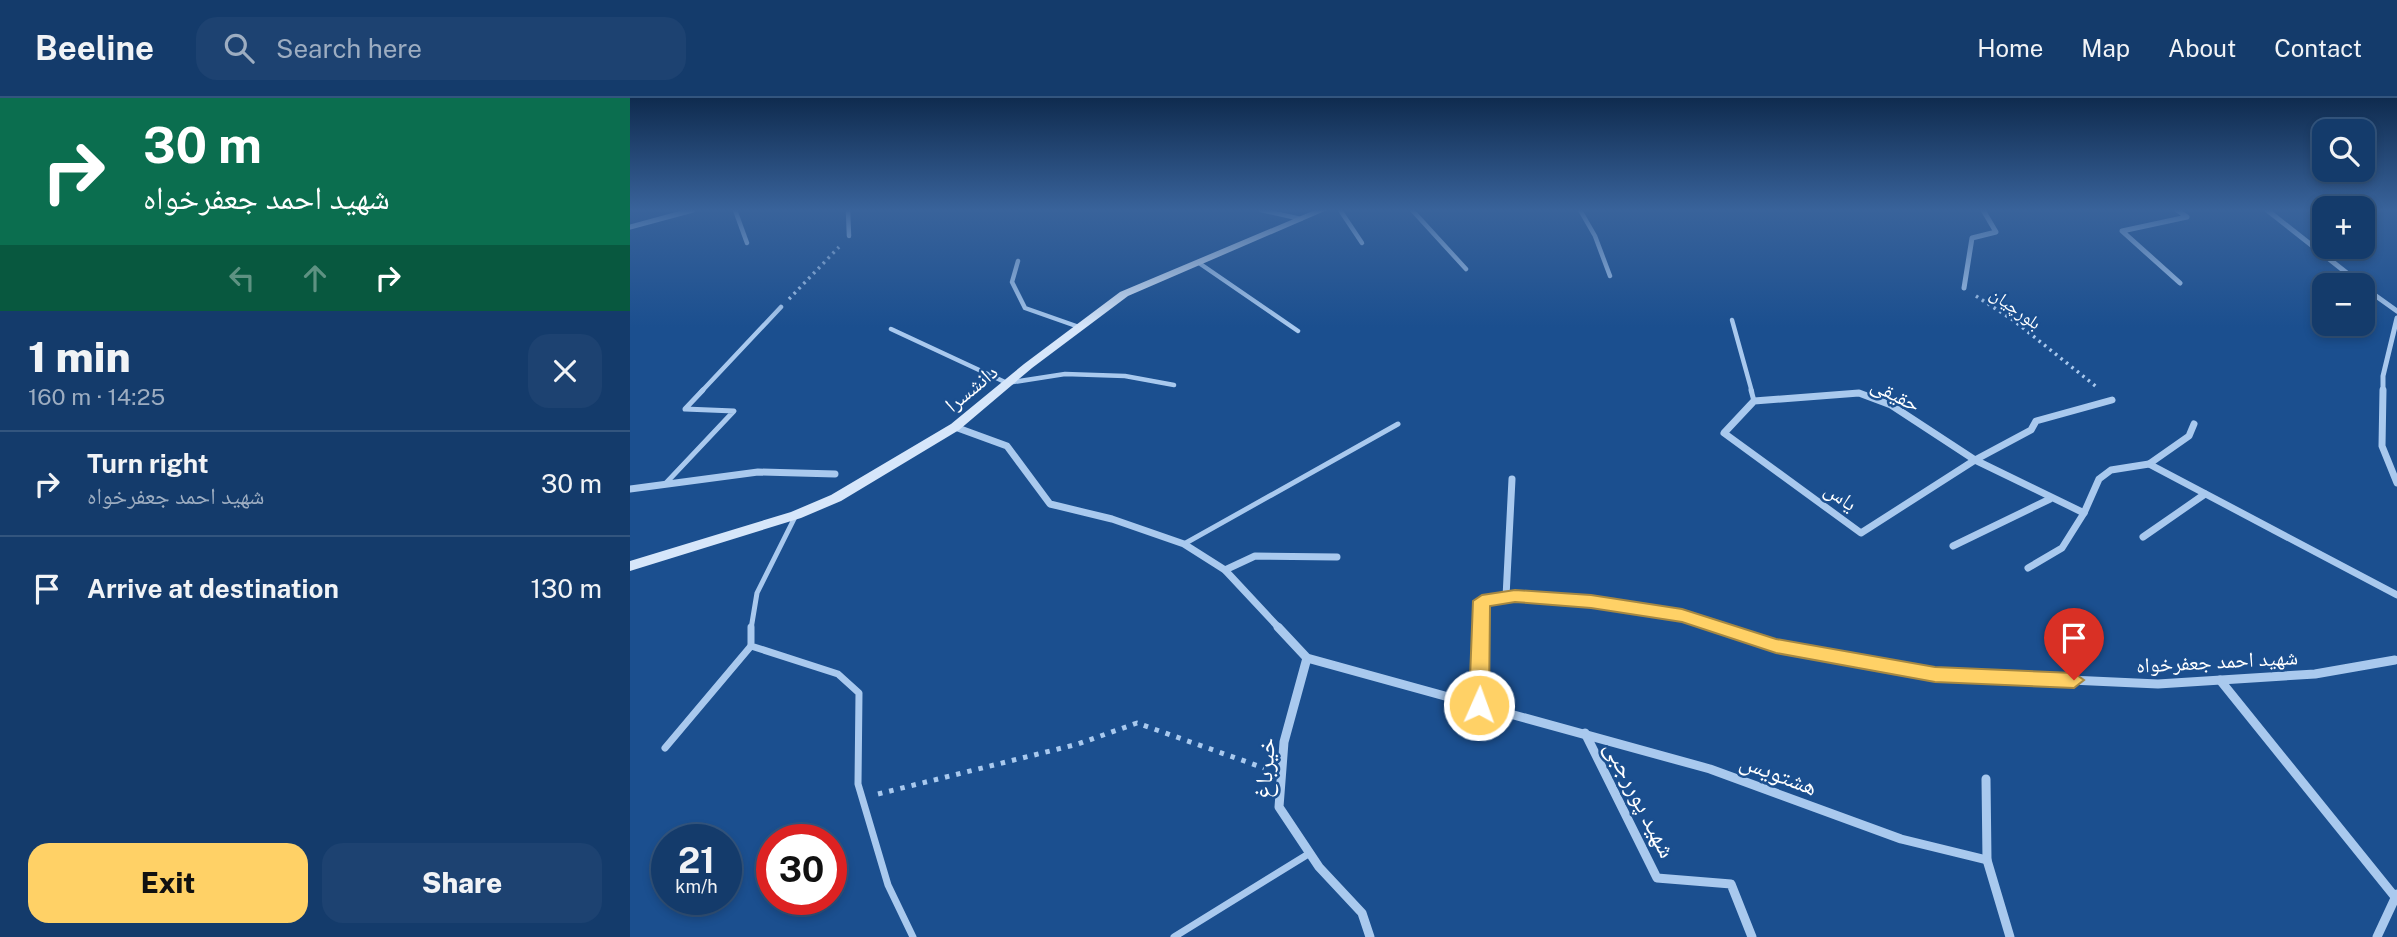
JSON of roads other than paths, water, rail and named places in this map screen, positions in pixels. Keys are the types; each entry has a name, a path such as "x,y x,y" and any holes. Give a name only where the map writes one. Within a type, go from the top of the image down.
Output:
{"street":[{"name":"دانشسرا","path":"630,566 796,515 836,498 955,427 1007,383 1124,294 1231,249"},
{"name":"بلورچیان","path":"1964,288 1970,249"},
{"path":"2142,249 2180,284"},
{"path":"2316,249 2346,273"},
{"path":"2375,296 2397,312"},
{"path":"2397,318 2383,376 2382,446 2397,483"},
{"name":"حقیقی","path":"1754,401 1865,392 2014,483 2084,513"},
{"path":"1976,460 2031,430 2036,421 2112,400"},
{"name":"یاس","path":"1754,401 1724,433 1861,533 1976,460"},
{"path":"2028,568 2062,548 2084,513 2099,480 2110,470 2149,464 2189,436 2194,424"},
{"path":"955,427 1007,446 1050,504 1112,519 1184,544 1225,570 1307,659"},
{"path":"2149,464 2397,595"},
{"path":"630,489 666,482 799,470 835,474"},
{"path":"1479,705 1482,601 1506,597 1512,479"},
{"path":"2143,537 2205,494"},
{"path":"1953,546 2050,499"},
{"path":"1225,570 1255,556 1337,557"},
{"name":"شهید احمد جعفرخواه","path":"1506,597 1591,601 1682,615 1776,646 1935,674 2158,684 2315,674 2396,660"},
{"name":"هشتویس","path":"1307,659 1710,769 1901,839 1987,860"},
{"name":"خیرباغ","path":"1307,659 1284,742 1279,807 1310,853 1362,913 1370,937"},
{"path":"2220,680 2396,895 2377,937"},
{"name":"شهید پوررجبی","path":"1585,733 1657,878 1731,884 1752,937"},
{"path":"1986,779 1987,860 2010,937"}],"lane":[{"path":"1448,249 1466,269"},
{"path":"1600,249 1610,276"},
{"path":"1018,261 1012,282 1025,309 1079,327"},
{"path":"1199,263 1298,331"},
{"path":"666,482 734,411 685,409 781,307"},
{"path":"1732,320 1754,401"},
{"path":"891,329 1007,383 1065,374 1125,376 1174,385"},
{"path":"1184,544 1398,424"},
{"path":"665,748 751,646 750,624 759,582 780,549 796,515"},
{"path":"751,646 782,659 838,674 859,693 858,784 888,885 913,937"},
{"path":"1174,937 1310,853"}]}
